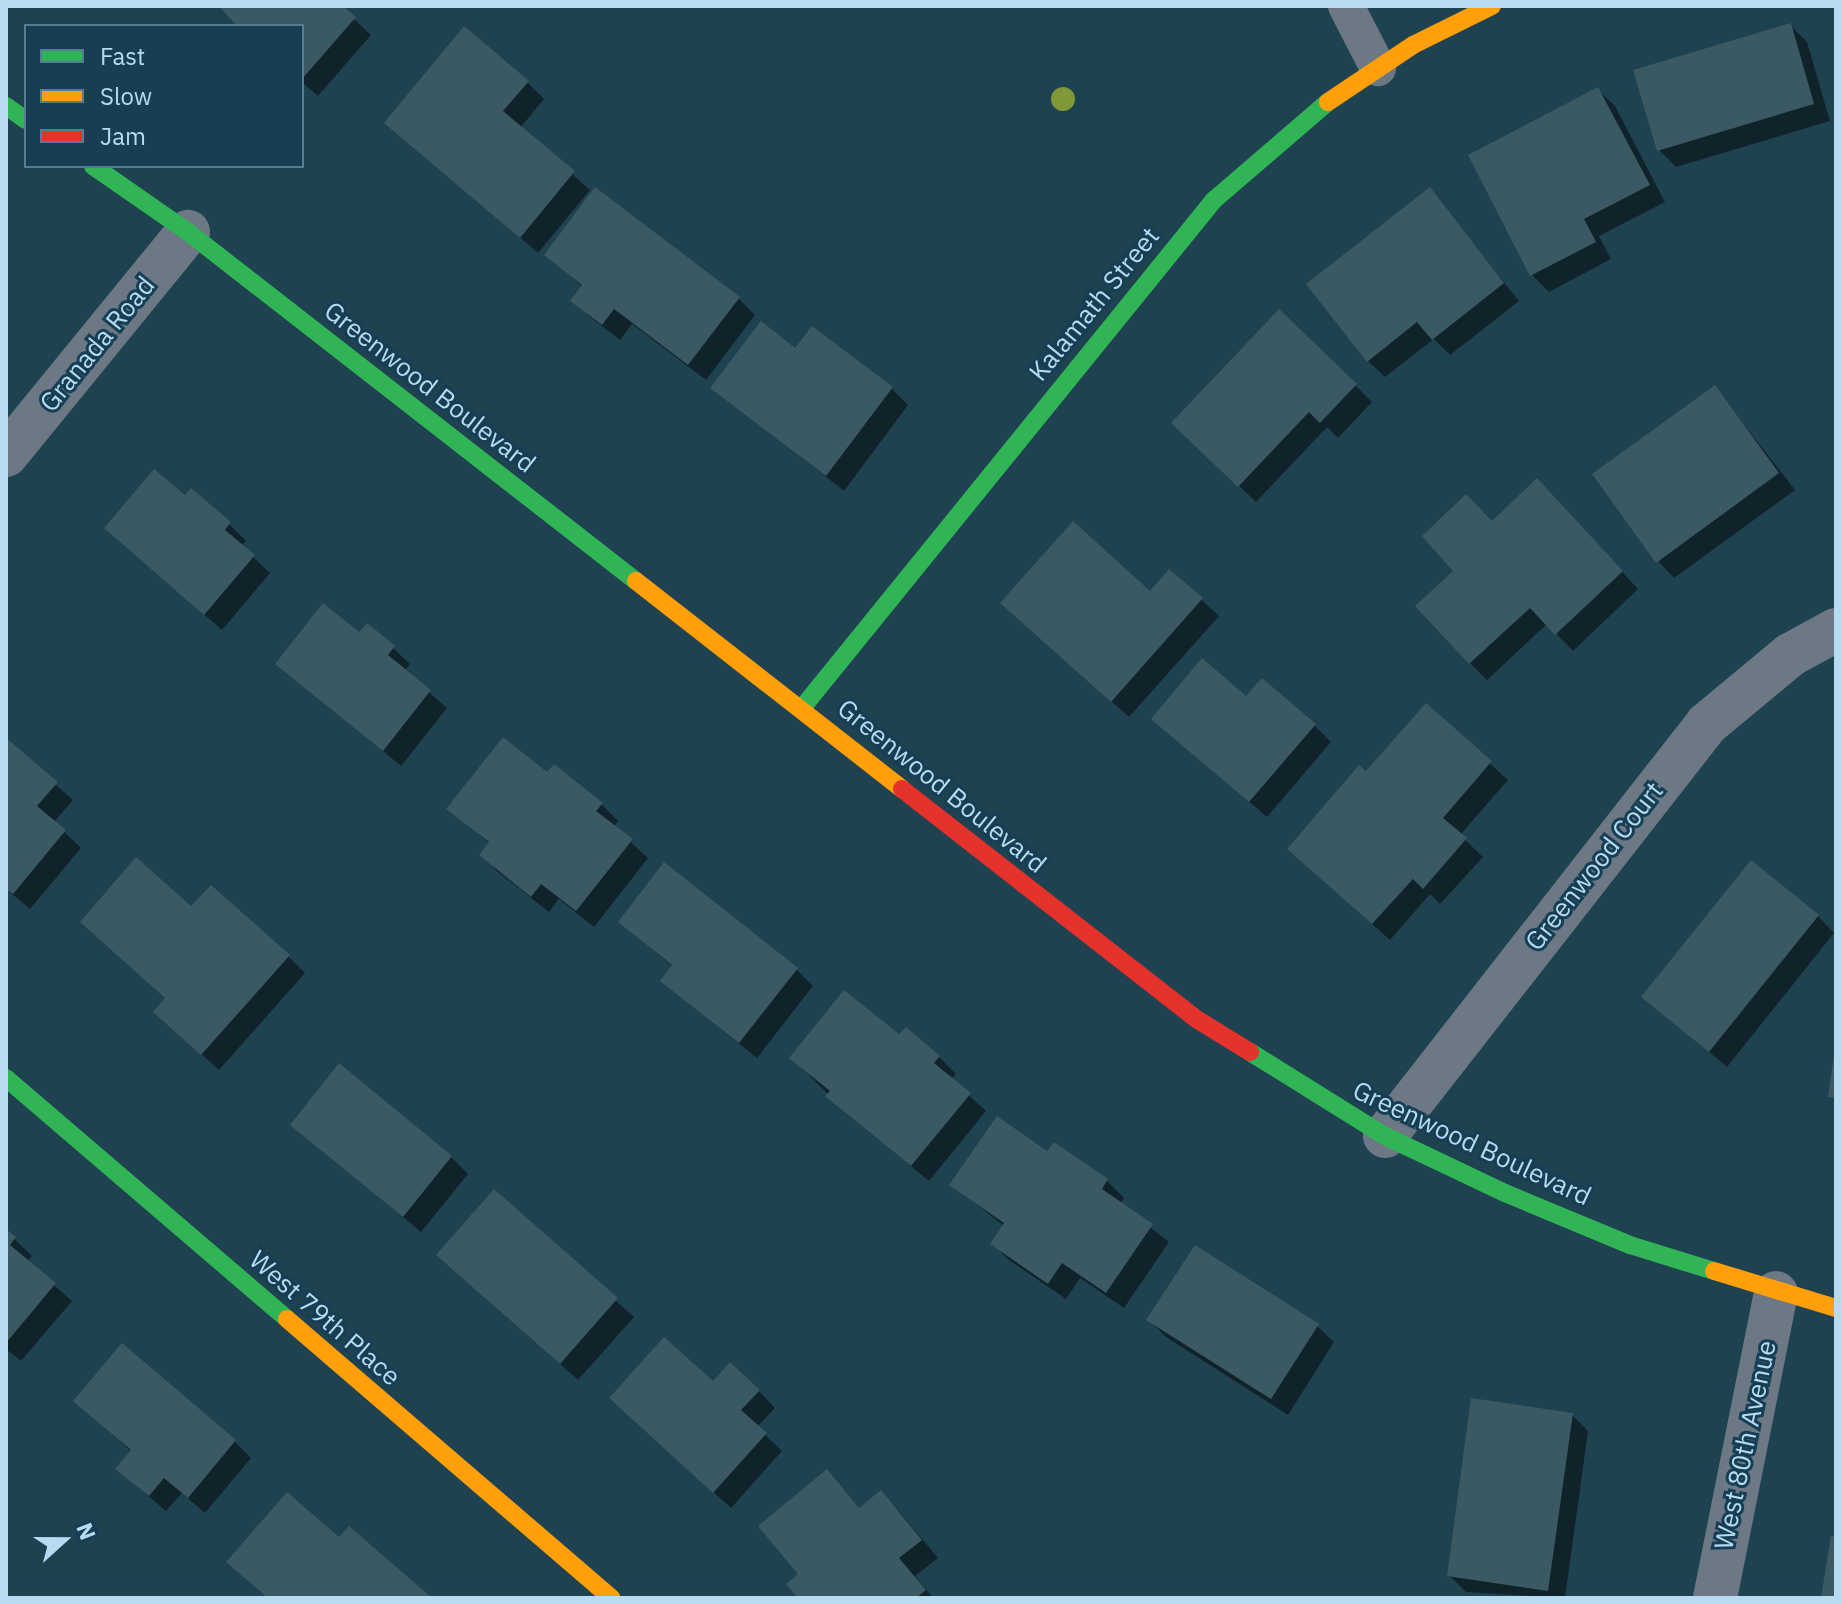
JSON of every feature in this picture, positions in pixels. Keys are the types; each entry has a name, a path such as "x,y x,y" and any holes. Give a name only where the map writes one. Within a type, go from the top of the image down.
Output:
{"street":[{"name":"Kalamath Street","path":"802,708 1214,200 1302,119 1378,68 1492,6"},
{"path":"6,106 24,119"},
{"name":"Greenwood Boulevard","path":"96,168 188,232 1198,1020 1385,1136 1630,1245 1776,1293 1836,1308"},
{"name":"Granada Road","path":"6,455 188,232"},
{"name":"Greenwood Court","path":"1385,1136 1707,724 1790,655 1836,630"},
{"name":"West 79th Place","path":"6,1078 611,1598"},
{"name":"West 80th Avenue","path":"1715,1598 1776,1293"}],"lane":[{"path":"1346,6 1378,68"}],"building":[{"path":"218,6 343,6 356,17 304,77 304,24 235,24"},
{"path":"1791,23 1814,104 1657,151 1633,70"},
{"path":"464,26 529,81 503,111 575,171 520,238 384,123"},
{"path":"1598,87 1650,185 1584,219 1596,242 1530,276 1468,155"},
{"path":"595,187 740,297 688,365 614,309 602,325 570,301 582,285 544,255"},
{"path":"1430,187 1504,283 1432,340 1417,322 1367,362 1306,284"},
{"path":"1279,309 1357,384 1320,423 1309,412 1238,487 1171,423"},
{"path":"761,321 795,348 812,326 893,387 826,476 710,388"},
{"path":"1715,385 1779,473 1656,563 1592,474"},
{"path":"154,469 185,495 191,488 231,522 225,530 255,555 204,615 104,528"},
{"path":"1537,478 1623,571 1555,635 1530,608 1469,664 1415,606 1453,571 1422,536 1466,494 1492,521"},
{"path":"1073,521 1150,591 1169,569 1203,598 1111,702 1000,603"},
{"path":"323,603 359,632 367,623 395,646 388,655 431,690 383,751 275,664"},
{"path":"1202,658 1246,696 1262,678 1316,724 1249,802 1151,719"},
{"path":"1426,703 1492,761 1443,818 1467,838 1423,889 1413,879 1372,924 1287,849 1359,765 1366,771"},
{"path":"503,737 547,772 554,764 603,803 596,811 633,839 576,911 541,884 531,897 479,855 489,842 446,809"},
{"path":"6,738 58,782 37,806 66,830 13,894 6,889"},
{"path":"136,857 191,906 211,885 290,955 201,1055 153,1012 165,998 80,922"},
{"path":"1751,860 1819,915 1709,1052 1641,997"},
{"path":"664,862 798,968 739,1043 660,981 672,965 618,922"},
{"path":"844,990 899,1034 906,1027 940,1056 934,1063 971,1093 911,1166 825,1096 830,1091 789,1058"},
{"path":"1836,1056 1836,1098 1828,1097"},
{"path":"339,1063 452,1156 403,1217 290,1125"},
{"path":"997,1116 1047,1151 1054,1142 1108,1179 1102,1189 1153,1224 1106,1293 1062,1263 1048,1284 990,1244 1004,1223 949,1185"},
{"path":"494,1189 618,1298 560,1364 436,1255"},
{"path":"6,1229 16,1237 10,1245 56,1283 6,1343"},
{"path":"1195,1245 1319,1324 1271,1399 1146,1320"},
{"path":"664,1337 713,1381 730,1362 760,1390 741,1410 767,1433 713,1493 609,1398"},
{"path":"122,1343 236,1440 188,1498 164,1478 149,1496 115,1469 131,1450 73,1401"},
{"path":"1471,1398 1573,1413 1548,1591 1447,1576"},
{"path":"827,1469 859,1508 881,1490 922,1540 899,1558 926,1590 916,1598 798,1598 786,1584 798,1574 758,1526"},
{"path":"287,1492 339,1537 349,1526 432,1598 268,1598 226,1562"},
{"path":"1831,1536 1836,1537 1836,1598 1821,1598"}],"traffic: fast":[{"path":"802,708 1214,200 1328,102"},
{"path":"6,106 24,119"},
{"path":"96,168 188,232 636,581"},
{"path":"1250,1052 1385,1136 1505,1193 1630,1245 1714,1271"},
{"path":"6,1078 287,1319"}],"traffic: slow":[{"path":"1328,102 1413,45 1492,6"},
{"path":"636,581 902,789"},
{"path":"1714,1271 1836,1308"},
{"path":"287,1319 611,1598"}],"traffic: jam":[{"path":"902,789 1198,1020 1250,1052"}]}
